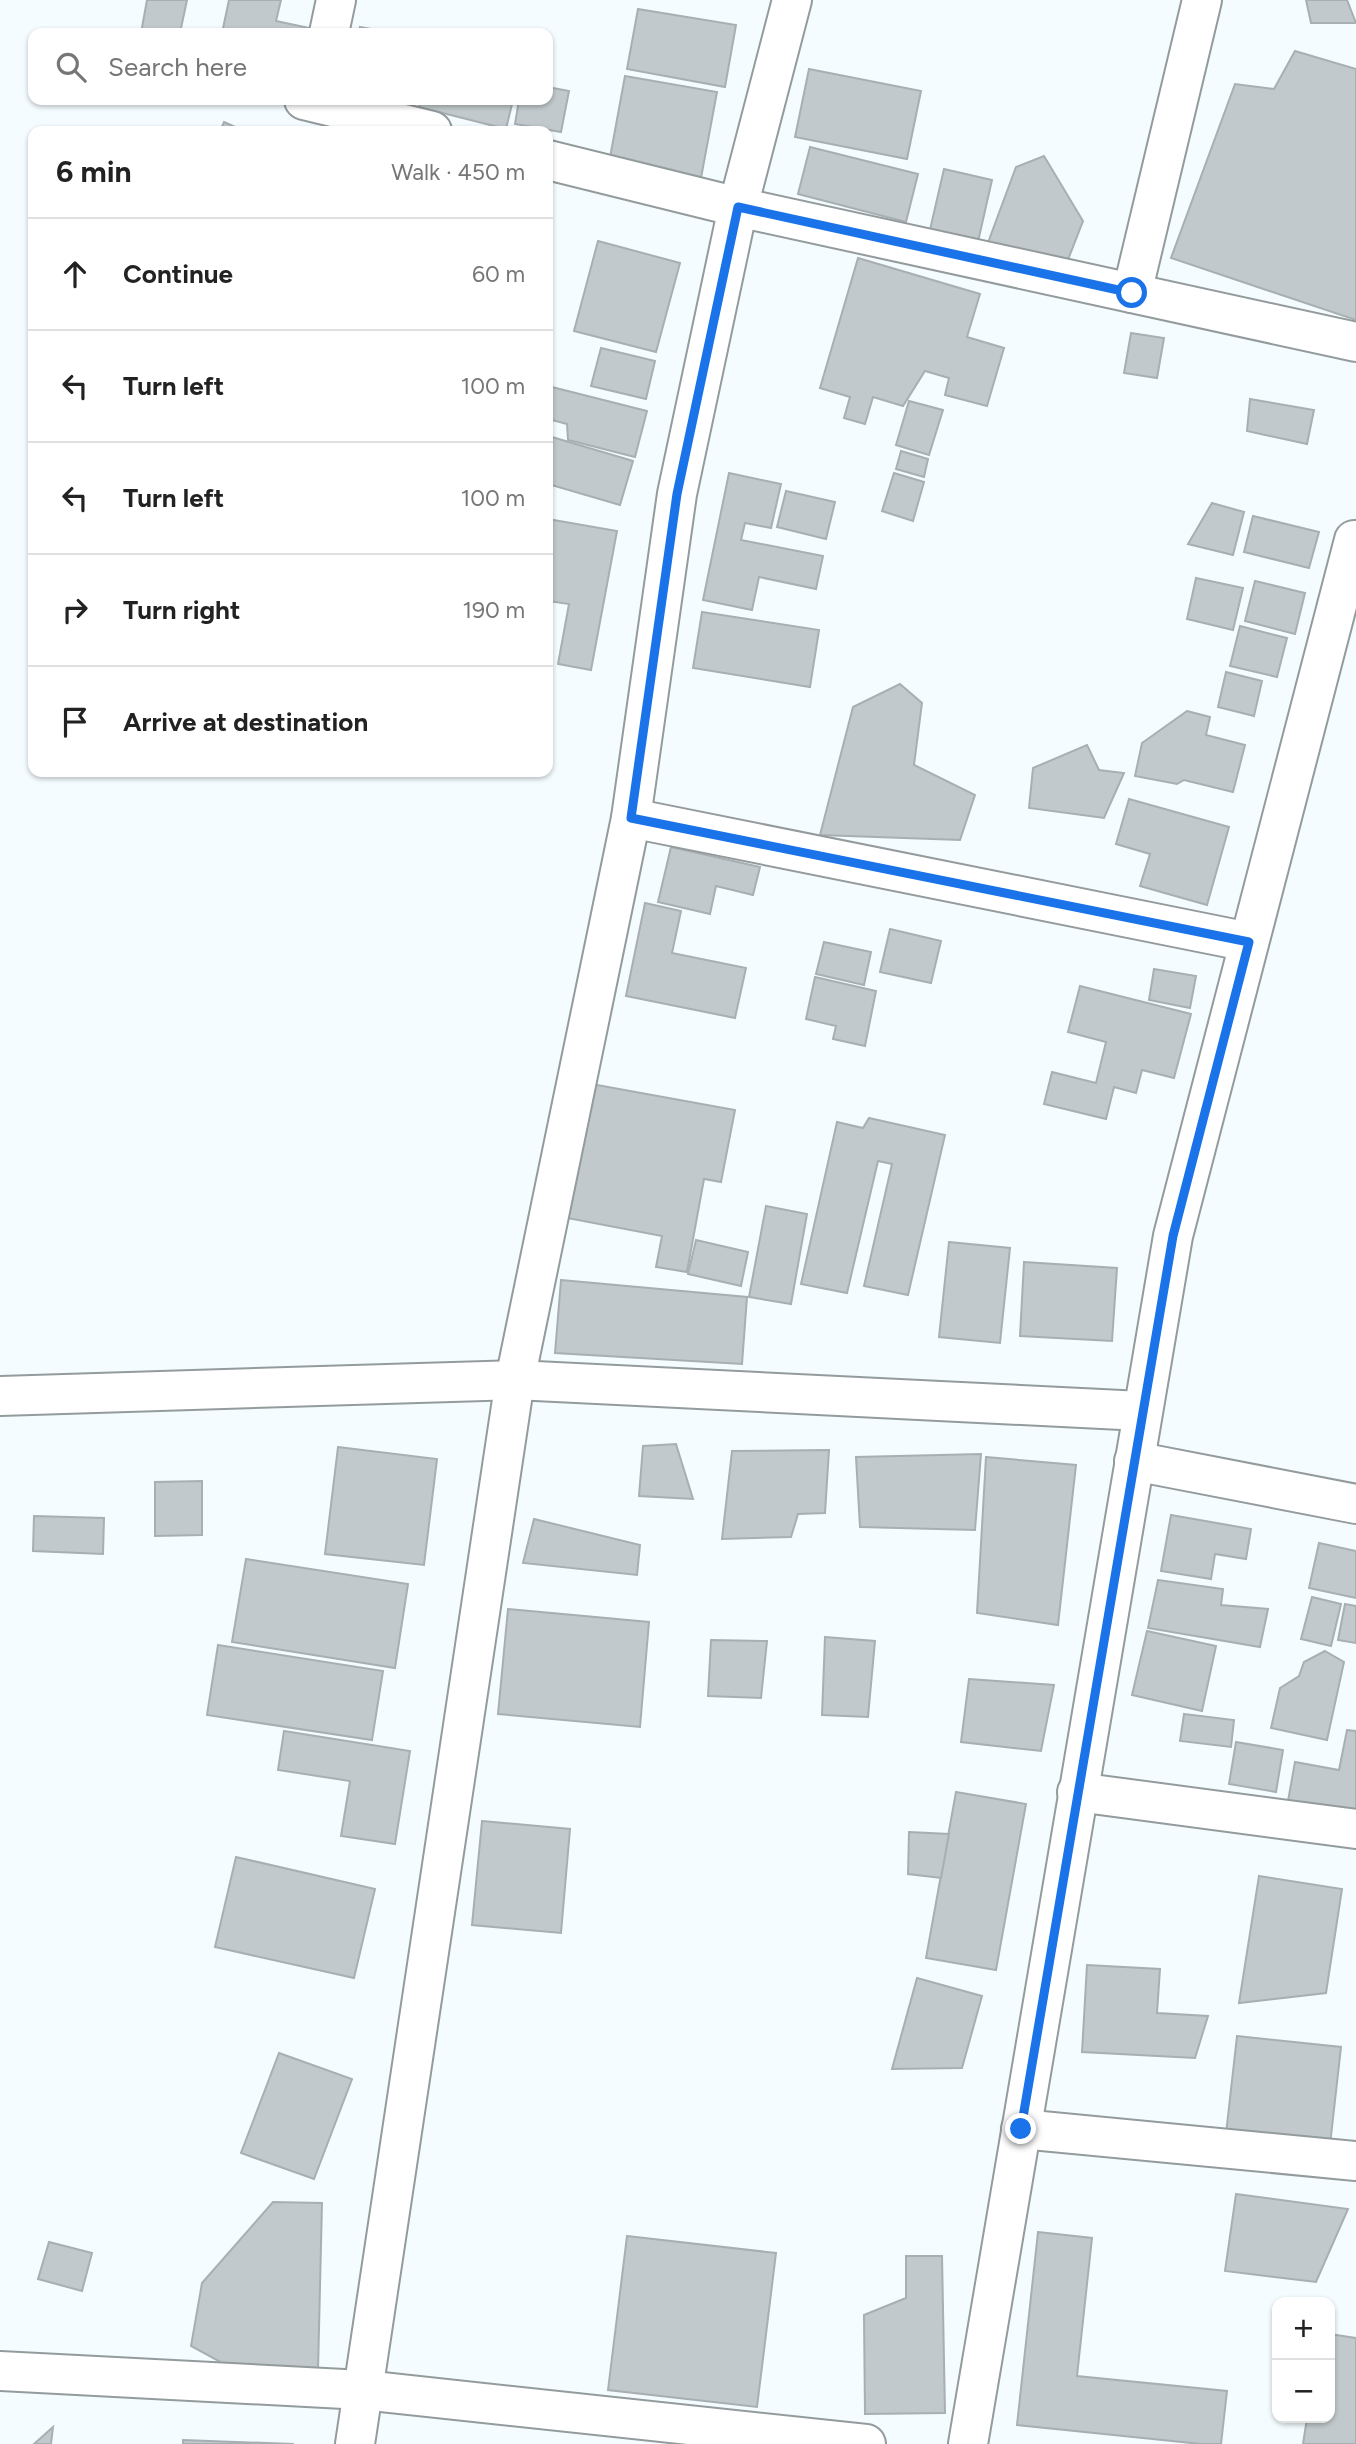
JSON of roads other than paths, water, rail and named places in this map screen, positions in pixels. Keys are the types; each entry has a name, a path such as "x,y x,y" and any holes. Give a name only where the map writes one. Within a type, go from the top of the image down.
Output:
{"street":[{"path":"330,28 336,0"},
{"path":"355,2444 516,1380 631,818 677,494 738,207 792,0"},
{"path":"1132,293 1202,0"},
{"path":"326,105 412,126"},
{"path":"553,161 738,207 1356,342"},
{"path":"968,2444 1173,1236 1354,540"},
{"path":"631,818 1249,942"},
{"path":"0,1396 516,1380 1142,1412"},
{"path":"1134,1461 1356,1504"},
{"path":"1077,1792 1356,1829"},
{"path":"1021,2129 1356,2161"},
{"path":"0,2371 363,2390 866,2444"}]}
